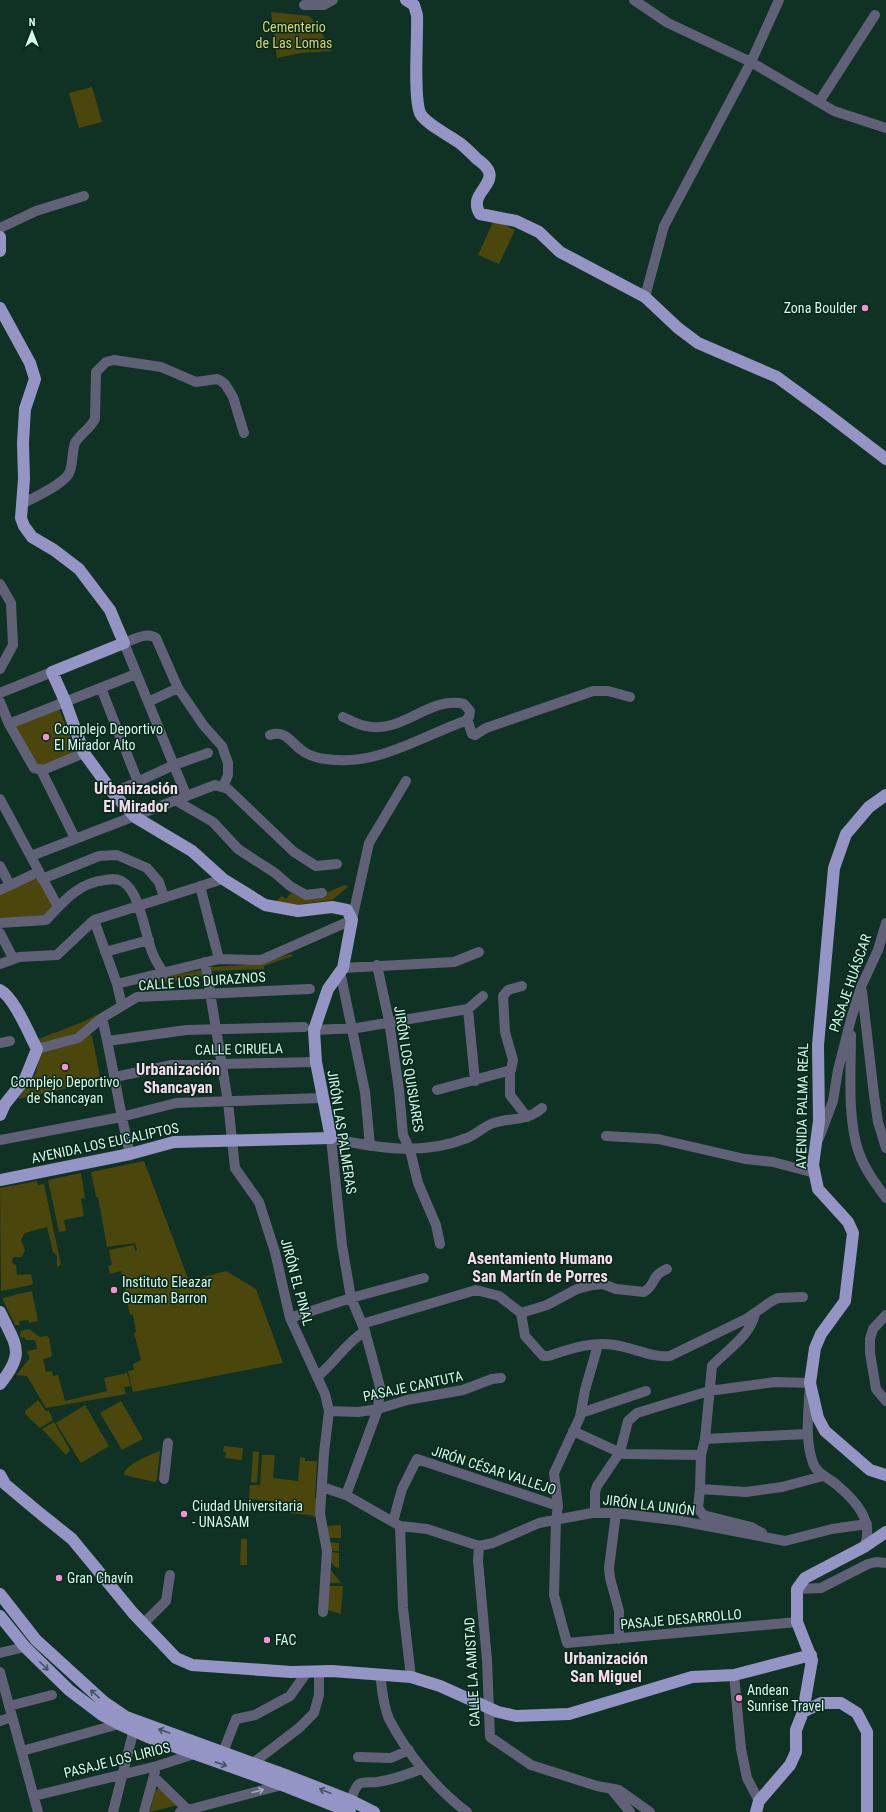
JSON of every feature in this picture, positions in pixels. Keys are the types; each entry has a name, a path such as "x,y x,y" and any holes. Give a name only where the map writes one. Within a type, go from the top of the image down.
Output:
{"main road":[{"path":"406,0 414,5 417,15 417,99 420,113 428,122 461,144 488,168 490,176 479,194 477,202 477,208 480,214 516,222 539,232 560,252 645,297 678,328 698,343 776,377 886,459"},
{"path":"0,237 0,251"},
{"path":"0,308 30,363 35,379 25,409 23,443 24,479 21,518 24,526 32,537 54,550 79,569 110,610 124,644 52,672 65,701 84,753 113,793 135,817 192,851 223,879 265,905 298,911 332,907 347,910 352,920"},
{"name":"AVENIDA PALMA REAL","path":"886,795 869,807 846,834 834,868 818,1045 819,1121 813,1164 818,1189 848,1222 853,1233 844,1301 821,1334 815,1348 810,1383 818,1418 825,1431 870,1470 886,1475"},
{"name":"JIRÓN LAS PALMERAS","path":"331,1138 309,1028 328,989 341,970 352,920"},
{"path":"0,990 12,1004 37,1049 25,1079 5,1104 0,1115"},
{"name":"AVENIDA LOS EUCALIPTOS","path":"0,1180 130,1154 174,1142 331,1138"},
{"path":"0,1312 17,1348 17,1358 11,1370 0,1384"},
{"path":"0,1475 5,1484 25,1502 72,1538 143,1624 176,1658 192,1666 380,1674 411,1678 440,1686 488,1707 516,1716 569,1714 692,1677 734,1675 811,1655"},
{"path":"758,1806 790,1765 796,1752 796,1730 803,1712 812,1660 797,1622 797,1589 805,1578 864,1547 886,1532"},
{"path":"0,1594 36,1640 129,1723 194,1754 285,1780"},
{"path":"0,1616 25,1647 69,1690 102,1715 203,1744 253,1763 285,1780 348,1808 374,1812"},
{"path":"803,1712 822,1703 842,1703 857,1713 867,1732 867,1812"}],"street":[{"path":"304,5 324,5 333,0"},
{"path":"634,0 668,23 751,62 834,111 886,128"},
{"path":"645,297 664,226 751,62 779,0"},
{"path":"819,102 875,15"},
{"path":"0,228 36,210 84,196"},
{"path":"22,504 60,483 67,478 70,473 76,442 92,425 95,419 95,377 100,366 106,362 114,360 160,367 196,382 212,380 221,381 225,384 233,397 244,432"},
{"path":"0,584 11,604 13,645 0,669"},
{"path":"186,795 124,644 141,637 152,636 156,638 178,688 204,726 222,746 228,763 228,775 223,787"},
{"path":"0,693 52,672"},
{"path":"9,724 136,674"},
{"path":"101,688 138,782"},
{"path":"148,702 178,688"},
{"path":"467,719 472,734 475,736 486,728 593,692 608,691 630,697"},
{"path":"0,702 9,724 34,768 41,770 84,753"},
{"path":"270,735 277,733 284,735 300,749 310,755 326,759 347,760 383,755 467,719 470,714 469,708 464,704 447,703 400,722 385,726 366,727 343,717"},
{"path":"113,793 174,765 208,753"},
{"path":"41,770 75,838"},
{"name":"JIRÓN LAS PALMERAS","path":"352,920 369,843 406,781"},
{"path":"31,856 110,824 135,817 186,795 216,785 228,789 294,852 316,866 337,864"},
{"path":"0,799 58,907"},
{"path":"175,800 213,822 238,849 275,873 290,886 306,895 322,893"},
{"path":"0,890 10,885 99,856 117,855 147,868 159,882 164,897"},
{"path":"0,866 10,885"},
{"path":"0,923 46,920 80,887 94,881 113,878 123,882 131,889 138,905 152,953 164,974"},
{"path":"0,964 13,958 57,955 94,920 223,879"},
{"path":"200,886 220,959"},
{"path":"94,920 117,984 122,1006"},
{"path":"117,984 164,974 220,959 262,960 352,920"},
{"name":"PASAJE HUÁSCAR","path":"815,1144 823,1129 833,1101 838,1070 851,1019 862,987 884,936 886,923"},
{"path":"0,933 13,958"},
{"path":"105,952 149,940"},
{"path":"370,1146 365,1092 351,1028 341,970 377,965 454,962 479,952"},
{"name":"JIRÓN EL PINAL","path":"205,962 228,1102 235,1168 259,1202 275,1252 290,1318 325,1394 329,1411 320,1514 327,1551 323,1612"},
{"name":"JIRÓN LOS QUISUARES","path":"377,965 389,1022 399,1090 403,1135 410,1150 418,1183 436,1225 440,1244"},
{"path":"522,986 508,990 503,996 505,1032 513,1060 513,1066 510,1071 510,1095 527,1117"},
{"path":"862,987 878,1122 886,1148"},
{"name":"CALLE LOS DURAZNOS","path":"37,1049 78,1038 102,1018 137,997 310,989"},
{"path":"108,1041 186,1030 216,1028 351,1028 468,1009 483,996"},
{"path":"468,1009 476,1081"},
{"path":"102,1018 115,1077 121,1117 130,1154"},
{"path":"851,1019 851,1100 858,1147 867,1170 886,1198"},
{"name":"CALLE CIRUELA","path":"115,1077 172,1065 316,1062"},
{"path":"437,1090 510,1071"},
{"path":"0,1140 121,1117 176,1103 322,1098"},
{"name":"AVENIDA LOS EUCALIPTOS","path":"331,1138 370,1146 410,1150 445,1145 468,1138 491,1124 527,1117 537,1113 542,1108"},
{"path":"606,1136 658,1139 745,1159 773,1162 815,1173"},
{"name":"JIRÓN LAS PALMERAS","path":"331,1138 342,1244 351,1298 364,1328 380,1387 378,1409 346,1495"},
{"path":"521,1313 547,1304 577,1289 593,1285 603,1284 616,1289 644,1292 649,1289 655,1275 667,1269"},
{"path":"290,1318 351,1298 424,1278"},
{"path":"317,1377 329,1367 364,1328 476,1290 499,1296 521,1313 525,1336 544,1356 578,1346 615,1345 662,1357 670,1356 755,1314 778,1298 803,1297"},
{"path":"755,1314 754,1320 745,1334 712,1366 705,1439 701,1455 698,1508 703,1514 751,1527 772,1538"},
{"path":"886,1315 873,1329 870,1339 870,1353 876,1389 886,1401"},
{"path":"556,1520 558,1506 554,1473 581,1413 585,1390 598,1345"},
{"name":"PASAJE CANTUTA","path":"329,1411 358,1412 378,1409 407,1400 463,1390 492,1379 501,1378"},
{"path":"595,1513 595,1492 620,1452 628,1421 637,1413 709,1392 775,1382 810,1383 807,1434 813,1463 823,1476 837,1485 863,1512 867,1524 868,1538 864,1547"},
{"path":"581,1413 646,1392"},
{"path":"573,1431 620,1452 634,1455 701,1455"},
{"path":"705,1439 807,1434"},
{"path":"164,1479 168,1443"},
{"name":"JIRÓN CÉSAR VALLEJO","path":"411,1678 403,1608 397,1524 402,1489 417,1459 558,1506"},
{"path":"700,1489 752,1491 782,1487 823,1476"},
{"path":"322,1487 346,1495 397,1524 427,1530 479,1546"},
{"name":"JIRÓN LA UNIÓN","path":"479,1546 493,1543 539,1523 595,1513 616,1513 681,1522 785,1541 832,1529 867,1524"},
{"path":"616,1513 609,1568 610,1578 619,1611 619,1639"},
{"name":"PASAJE DESARROLLO","path":"556,1520 554,1595 567,1643 797,1622"},
{"name":"CALLE LA AMISTAD","path":"479,1546 478,1561 487,1660 490,1737 531,1765 611,1789"},
{"path":"797,1589 821,1588 868,1564 876,1562 886,1563"},
{"path":"143,1624 166,1601 170,1574"},
{"path":"0,1653 25,1647"},
{"path":"0,1672 38,1812"},
{"path":"223,1752 236,1719 255,1715 290,1696 313,1672"},
{"path":"253,1763 299,1728 314,1713 319,1695 313,1672"},
{"path":"380,1674 384,1703 389,1718 409,1750 421,1768 467,1812"},
{"path":"734,1675 741,1749 747,1778 758,1806"},
{"path":"9,1706 52,1695"},
{"path":"0,1721 12,1717"},
{"path":"22,1751 129,1723 122,1775 113,1812"},
{"path":"194,1754 203,1744"},
{"path":"358,1758 391,1758 409,1750"},
{"name":"PASAJE LOS LIRIOS","path":"34,1796 157,1766 194,1754"},
{"path":"144,1812 157,1766"},
{"path":"348,1808 357,1785 361,1782 389,1780 404,1776 421,1768"},
{"path":"154,1777 190,1811 285,1780"},
{"path":"611,1789 630,1812"},
{"path":"611,1789 619,1790 650,1812"}],"green space":[{"name":"Cementerio de Las Lomas","path":"271,12 309,16 317,25 332,51 301,53 277,58"},
{"path":"92,87 102,122 79,128 69,93"},
{"path":"494,220 515,230 499,264 478,255"},
{"path":"58,707 77,752 39,766 13,726"},
{"path":"37,876 56,907 46,916 0,921 0,892"},
{"path":"345,885 348,887 332,900 294,905 275,902 282,896 286,899 291,893 308,898 322,898 327,896 325,893"},
{"path":"291,954 293,956 264,966 264,969 212,971 211,967 260,964"},
{"path":"201,970 202,976 160,984 158,978"},
{"path":"98,1014 101,1016 80,1032 39,1044 38,1039 76,1025"},
{"path":"89,1034 92,1036 101,1081 18,1099 36,1073 40,1053"},
{"path":"144,1161 189,1281 226,1271 256,1289 283,1363 133,1392 128,1371 134,1370 133,1364 141,1360 134,1333 136,1332 133,1314 130,1315 121,1271 110,1274 108,1266 112,1265 109,1250 134,1245 135,1251 137,1250 135,1243 107,1247 98,1197 96,1197 91,1172"},
{"path":"81,1173 85,1198 81,1199 84,1216 64,1220 66,1231 59,1232 48,1180"},
{"path":"37,1181 38,1185 44,1184 61,1265 57,1267 57,1256 53,1252 47,1227 25,1233 21,1240 25,1250 22,1257 13,1257 12,1263 16,1265 17,1275 31,1274 33,1283 31,1285 1,1291 0,1188"},
{"path":"32,1291 38,1321 29,1323 29,1320 19,1321 20,1325 15,1325 2,1298"},
{"path":"29,1329 40,1337 47,1336 49,1338 52,1355 51,1357 43,1359 46,1372 52,1371 53,1376 58,1375 65,1401 107,1391 104,1378 127,1373 131,1386 124,1387 126,1394 46,1408 27,1376 16,1375 30,1358 27,1351 37,1349 35,1340 26,1340 24,1337 21,1338 21,1331"},
{"path":"38,1400 46,1411 49,1411 53,1420 40,1428 25,1414 25,1411"},
{"path":"121,1401 143,1439 122,1450 100,1413"},
{"path":"85,1405 109,1446 81,1463 56,1423"},
{"path":"54,1422 70,1450 66,1455 42,1429"},
{"path":"224,1446 243,1448 242,1460 225,1458 226,1452 223,1452"},
{"path":"160,1451 157,1479 155,1482 124,1475 128,1467 145,1457"},
{"path":"253,1451 259,1452 257,1483 251,1482"},
{"path":"262,1455 275,1455 273,1478 298,1481 300,1457 305,1458 305,1461 317,1461 315,1498 318,1498 315,1517 310,1515 289,1513 290,1503 249,1499 250,1485 260,1485"},
{"path":"341,1525 341,1538 329,1538 327,1526"},
{"path":"241,1539 247,1539 247,1565 240,1565"},
{"path":"330,1542 339,1543 339,1551 331,1551"},
{"path":"332,1552 339,1553 339,1568 335,1567 331,1562"},
{"path":"331,1570 341,1583 329,1583"},
{"path":"329,1586 343,1586 341,1614 327,1610"},
{"path":"162,1788 178,1805 150,1812 155,1790"}],"place":[{"name":"Zona Boulder","path":"865,308"},
{"name":"Complejo Deportivo El Mirador Alto","path":"46,737"},
{"name":"Complejo Deportivo de Shancayan","path":"65,1067"},
{"name":"Instituto Eleazar Guzman Barron","path":"114,1290"},
{"name":"Ciudad Universitaria - UNASAM","path":"184,1514"},
{"name":"Gran Chavín","path":"59,1578"},
{"name":"FAC","path":"267,1640"},
{"name":"Andean Sunrise Travel","path":"739,1698"}],"district":[{"name":"Urbanización El Mirador","path":"136,797"},
{"name":"Urbanización Shancayan","path":"178,1078"},
{"name":"Asentamiento Humano San Martín de Porres","path":"540,1267"},
{"name":"Urbanización San Miguel","path":"606,1667"}]}
